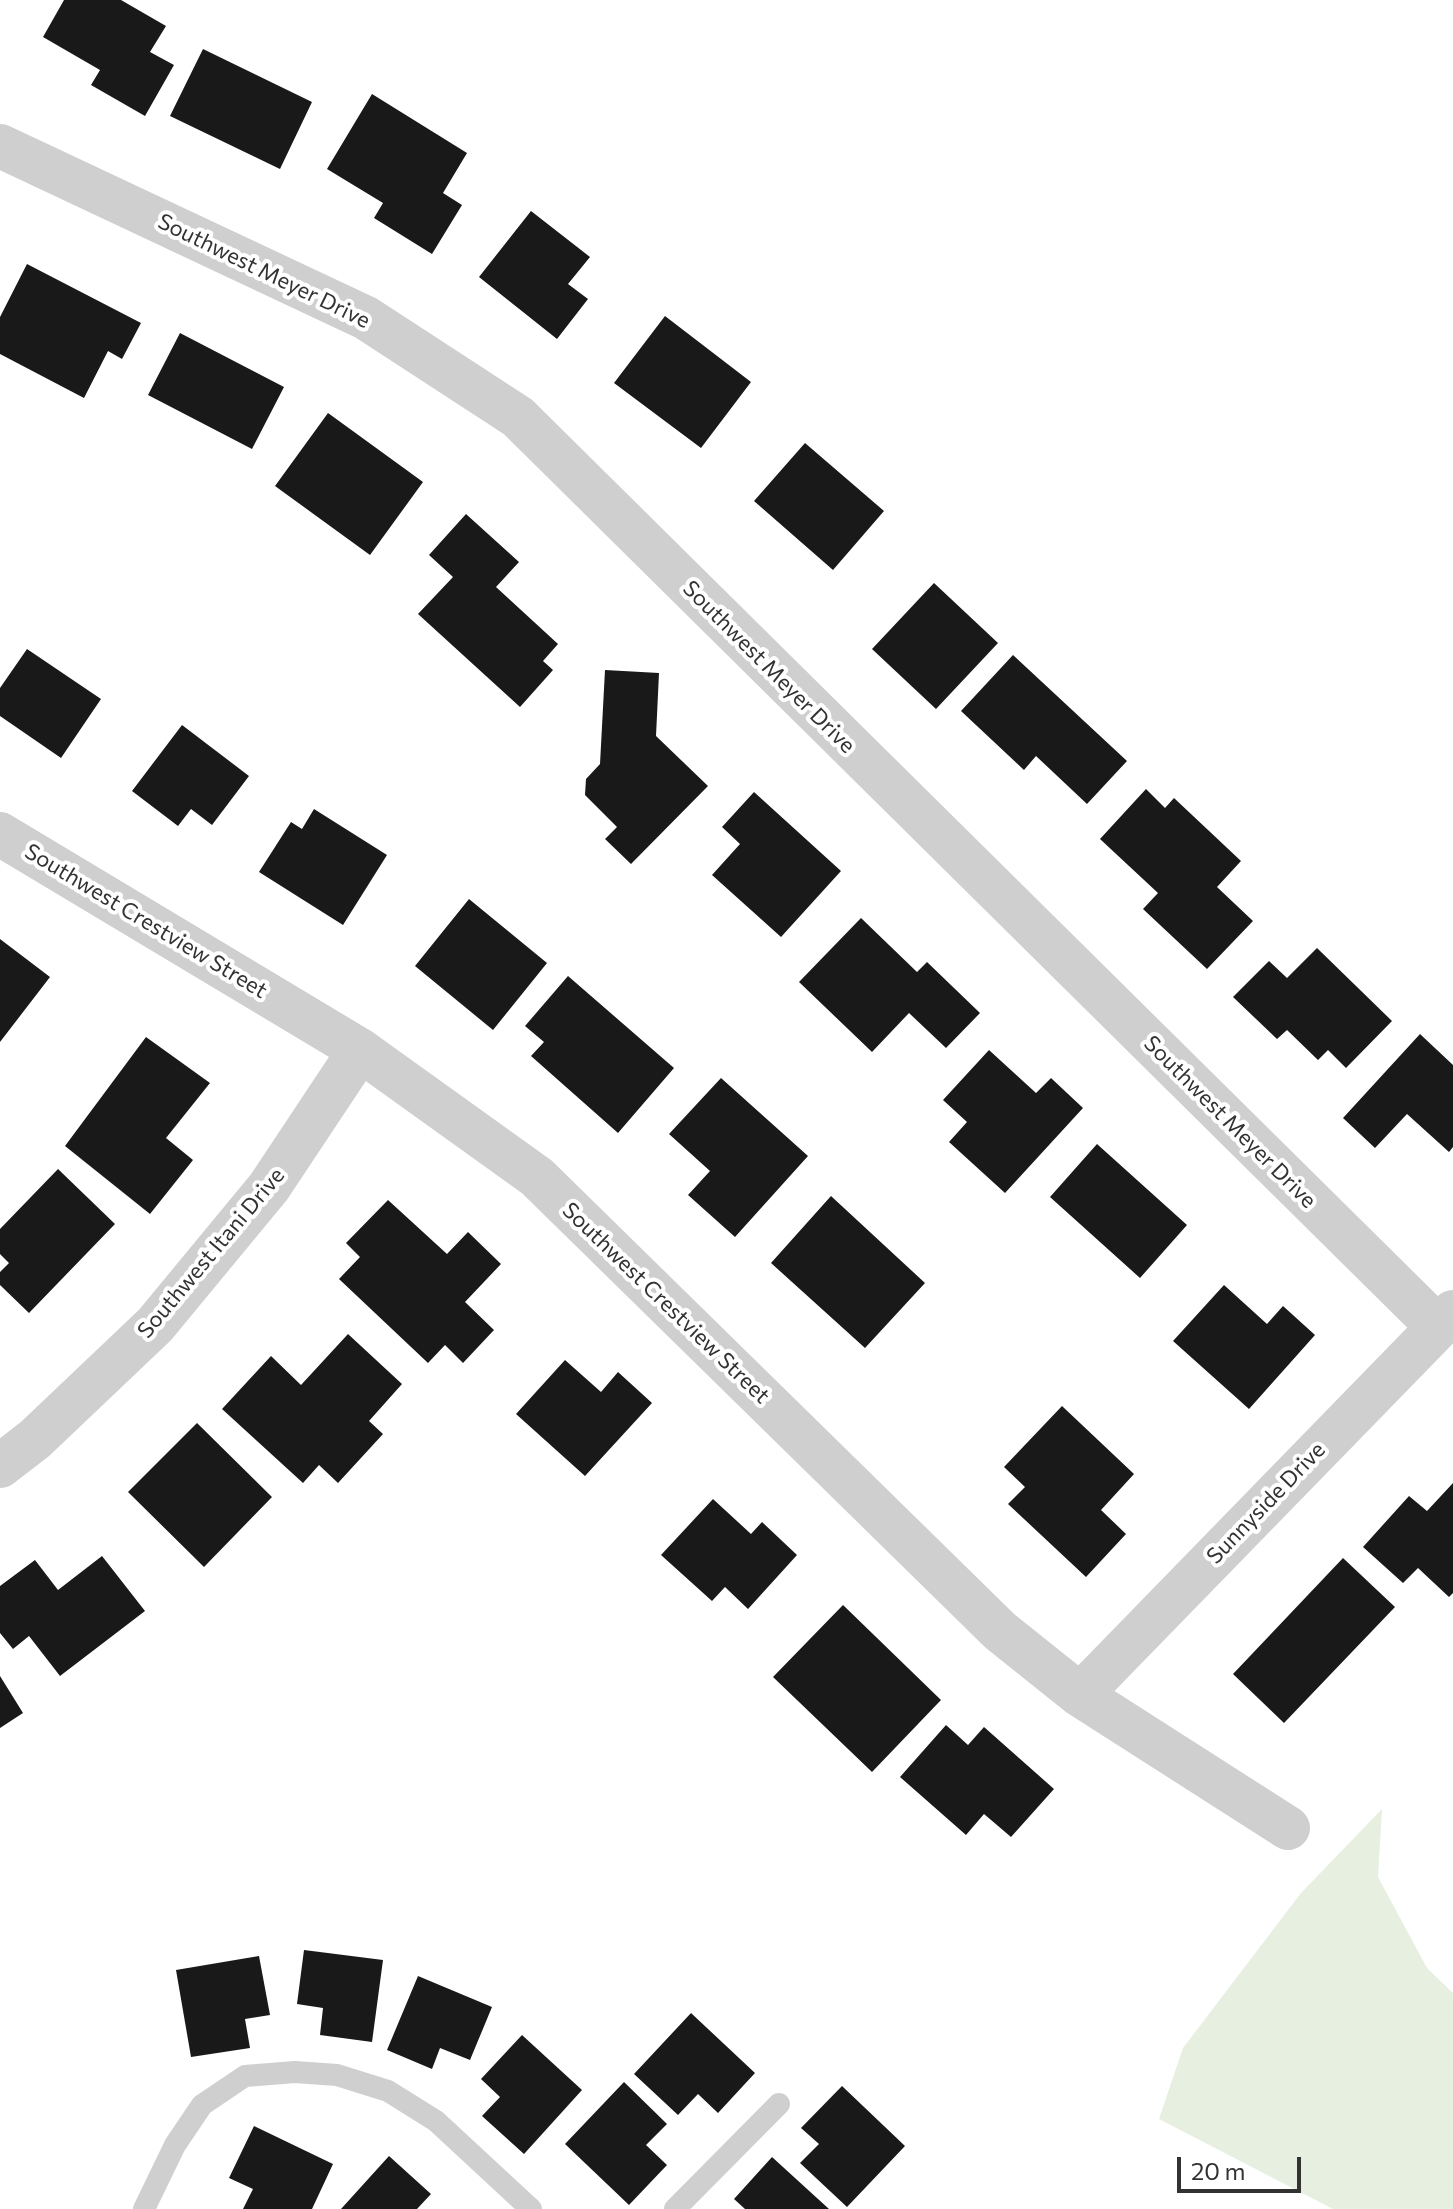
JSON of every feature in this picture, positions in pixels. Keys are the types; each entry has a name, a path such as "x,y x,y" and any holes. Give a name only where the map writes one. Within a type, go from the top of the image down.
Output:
{"street":[{"name":"Southwest Meyer Drive","path":"0,146 366,318 518,417 1446,1319"},
{"name":"Southwest Crestview Street","path":"0,834 360,1050 537,1177 1000,1631 1080,1695 1288,1828"},
{"name":"Southwest Itani Drive","path":"0,1466 35,1439 155,1325 269,1187 360,1050"},
{"name":"Sunnyside Drive","path":"1080,1695 1446,1319"}],"lane":[{"path":"144,2209 175,2145 202,2105 245,2076 295,2072 337,2075 388,2091 436,2121 531,2209"},
{"path":"675,2209 779,2104"}],"green space":[{"path":"1382,1809 1378,1877 1427,1968 1453,1993 1453,2209 1333,2209 1159,2119 1183,2048 1301,1893"}],"building":[{"path":"64,0 121,0 166,26 150,52 174,65 145,116 91,85 100,70 43,37"},
{"path":"203,49 312,102 280,169 170,116"},
{"path":"372,94 467,153 443,193 462,205 432,254 374,218 383,203 327,169"},
{"path":"531,211 590,257 568,284 588,299 557,339 479,277"},
{"path":"27,264 141,323 122,359 108,351 84,398 0,354 0,317"},
{"path":"665,316 751,382 701,448 614,383"},
{"path":"180,333 284,387 252,449 148,395"},
{"path":"328,413 423,482 370,555 275,486"},
{"path":"805,443 884,511 833,570 754,501"},
{"path":"466,514 519,562 496,587 558,644 543,661 553,670 520,707 418,614 453,577 429,555"},
{"path":"934,583 998,643 936,709 872,649"},
{"path":"27,649 101,699 61,758 0,716 0,688"},
{"path":"1013,655 1127,761 1087,804 1036,756 1024,770 961,711"},
{"path":"605,670 659,673 656,736 708,786 631,864 605,839 617,827 585,795 586,779 600,764"},
{"path":"182,725 249,776 212,825 191,809 178,826 132,791"},
{"path":"1146,789 1165,808 1174,798 1241,861 1217,887 1253,921 1207,969 1143,909 1158,893 1100,839"},
{"path":"754,792 841,871 781,937 712,875 740,844 722,827"},
{"path":"314,809 387,855 343,925 259,872 291,822 302,829"},
{"path":"469,899 547,963 493,1030 415,966"},
{"path":"861,918 917,972 927,962 980,1013 946,1048 909,1013 872,1052 799,982"},
{"path":"0,939 50,977 0,1042"},
{"path":"1317,948 1392,1021 1346,1068 1328,1050 1318,1060 1287,1030 1277,1039 1233,997 1269,961 1287,978"},
{"path":"568,976 674,1068 618,1133 531,1056 544,1042 525,1026"},
{"path":"1420,1034 1453,1065 1453,1147 1449,1152 1407,1114 1375,1148 1343,1118"},
{"path":"146,1037 210,1083 166,1138 193,1160 150,1214 65,1146"},
{"path":"989,1050 1036,1093 1051,1078 1083,1108 1005,1193 949,1142 967,1122 943,1100"},
{"path":"721,1078 808,1156 735,1237 688,1195 710,1171 669,1134"},
{"path":"1097,1144 1187,1225 1140,1278 1050,1197"},
{"path":"58,1169 115,1224 29,1313 0,1285 0,1272 9,1263 0,1254 0,1229"},
{"path":"831,1196 925,1283 865,1348 771,1263"},
{"path":"388,1200 447,1254 468,1232 501,1264 465,1302 494,1330 463,1363 445,1345 428,1363 339,1279 360,1257 346,1243"},
{"path":"1224,1285 1267,1324 1283,1306 1315,1335 1249,1409 1173,1341"},
{"path":"348,1334 402,1384 369,1421 383,1434 338,1483 319,1465 303,1483 222,1409 271,1356 301,1385"},
{"path":"565,1360 601,1392 618,1372 652,1403 585,1476 516,1414"},
{"path":"1062,1406 1134,1474 1101,1510 1126,1534 1086,1577 1008,1504 1025,1487 1004,1467"},
{"path":"197,1423 272,1497 204,1567 128,1492"},
{"path":"1453,1483 1453,1593 1449,1597 1418,1568 1403,1583 1363,1547 1409,1496 1427,1511"},
{"path":"713,1499 751,1534 762,1522 797,1555 748,1609 725,1587 712,1601 661,1555"},
{"path":"102,1556 145,1611 60,1676 29,1636 13,1649 0,1633 0,1586 35,1560 58,1590"},
{"path":"1343,1558 1395,1607 1284,1723 1233,1674"},
{"path":"843,1605 941,1700 872,1772 773,1677"},
{"path":"0,1676 23,1713 0,1728"},
{"path":"946,1725 968,1745 984,1727 1054,1789 1011,1837 984,1814 966,1835 900,1777"},
{"path":"304,1950 383,1960 372,2042 320,2035 323,2008 297,2004"},
{"path":"259,1956 270,2015 245,2019 250,2048 191,2057 176,1970"},
{"path":"418,1976 492,2007 470,2060 440,2048 432,2069 387,2050"},
{"path":"691,2013 755,2073 718,2113 698,2094 678,2115 634,2074"},
{"path":"522,2035 582,2090 524,2154 482,2116 500,2097 481,2079"},
{"path":"624,2082 667,2124 646,2145 667,2165 629,2205 565,2144"},
{"path":"842,2086 905,2146 847,2207 800,2163 819,2144 801,2128"},
{"path":"254,2126 333,2164 312,2209 243,2209 253,2189 229,2178"},
{"path":"389,2156 431,2194 417,2209 341,2209"},
{"path":"772,2157 829,2209 745,2209 734,2199"}]}
